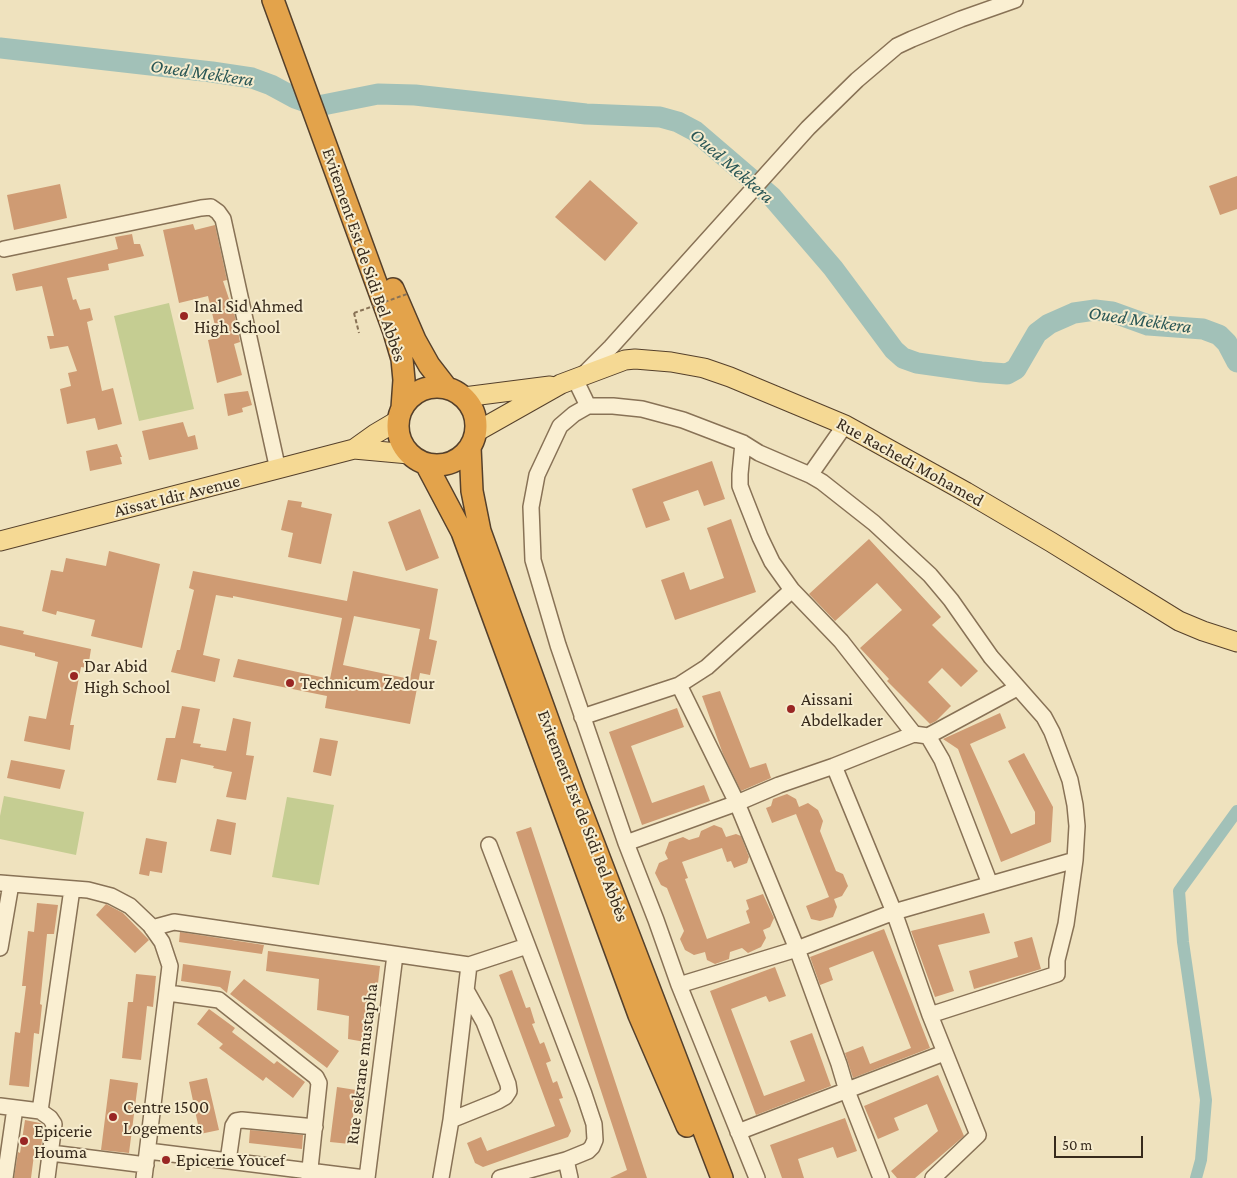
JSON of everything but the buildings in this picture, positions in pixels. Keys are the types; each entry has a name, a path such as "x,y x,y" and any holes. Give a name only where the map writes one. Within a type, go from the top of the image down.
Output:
{"highway":[{"path":"273,0 307,73 328,128"},
{"path":"287,0 307,73"},
{"name":"Evitement Est de Sidi Bel Abbès","path":"328,128 400,308 415,340 429,365 455,392"},
{"name":"Evitement Est de Sidi Bel Abbès","path":"328,128 402,359 404,380 400,414"},
{"path":"438,386 455,392 473,409 475,416 473,439 460,458 446,464 418,459 399,437 400,414 413,394 420,390 438,386"},
{"name":"Evitement Est de Sidi Bel Abbès","path":"473,439 472,491 480,531 530,675 580,809 722,1178"},
{"name":"Evitement Est de Sidi Bel Abbès","path":"418,459 462,532 639,1015 684,1120 706,1178"}],"main road":[{"name":"Rue Rachedi Mohamed","path":"572,380 625,360 671,362 704,368 730,377 845,425 992,507 1179,621 1237,642"},
{"path":"455,392 572,380"},
{"path":"473,439 572,380"},
{"path":"354,449 400,414"},
{"path":"354,449 418,459"},
{"name":"Aïssat Idir Avenue","path":"0,541 354,449"}],"street":[{"path":"588,406 572,380 611,347 742,200 831,104 897,46 961,19 1015,0"},
{"path":"4,248 201,208 211,207 218,212 223,219 278,470"},
{"path":"757,1178 679,985 626,843 558,645 533,560 531,507 537,475 560,426 574,414 588,406 642,409 683,420 743,443 760,453 810,474 874,523 930,575 951,600 991,658 1044,717 1061,752 1070,780 1075,805 1075,860 1066,924 1057,960 1057,974 930,1015"},
{"path":"810,474 845,425"},
{"path":"743,443 740,486 772,562 792,590 841,641 942,760 990,884"},
{"path":"582,717 679,685 707,667 792,590"},
{"path":"679,685 736,803 796,949 839,1064 847,1091 881,1178"},
{"path":"626,843 736,803 779,785 921,735 1016,688"},
{"path":"834,766 894,912 944,1053 978,1135 934,1178"},
{"path":"489,845 584,1094 594,1124 595,1140 588,1151 566,1160 500,1178"},
{"path":"679,985 796,949 894,912 1075,860"},
{"path":"0,948 6,884 88,890 111,896 130,906 152,928 162,942 170,966 146,1165"},
{"path":"40,1111 72,889"},
{"path":"152,928 174,922 469,965 527,946"},
{"name":"Rue sekrane mustapha","path":"366,1178 395,955"},
{"path":"441,1178 451,1120 469,965"},
{"path":"451,1120 498,1101 505,1097 508,1091 508,1084 484,1022 466,990"},
{"path":"168,993 219,1000 314,1075 319,1083 310,1175"},
{"path":"738,1132 944,1053"},
{"path":"5,1178 7,1107 40,1111 50,1118 54,1124 47,1178"},
{"path":"228,1161 233,1126 238,1120 314,1127"},
{"path":"51,1153 146,1165 228,1161 310,1175 366,1178"},
{"path":"566,1160 570,1178"}],"path":[{"path":"359,333 354,313 407,294"}],"green space":[{"path":"169,303 194,409 139,421 114,316"},
{"path":"4,796 84,812 76,855 0,839 0,816"},
{"path":"287,797 334,805 319,885 272,877"}],"waterway":[{"name":"Oued Mekkera","path":"0,48 252,78 271,85 295,98 318,106 378,94 415,95 586,114 660,117 678,122 695,131 772,197 833,268 894,350 903,358 917,363 1007,374 1016,369 1037,333 1049,324 1074,313 1095,310 1112,312 1148,325 1203,329 1219,335 1227,343 1237,362"},
{"path":"1196,1178 1201,1160 1206,1100 1183,942 1179,891 1237,811"}],"place":[{"name":"Inal Sid Ahmed High School","path":"184,316"},
{"name":"Dar Abid High School","path":"74,676"},
{"name":"Technicum Zedour","path":"290,683"},
{"name":"Aissani Abdelkader","path":"791,709"},
{"name":"Centre 1500 Logements","path":"113,1117"},
{"name":"Epicerie Houma","path":"24,1141"},
{"name":"Epicerie Youcef","path":"166,1160"}]}
